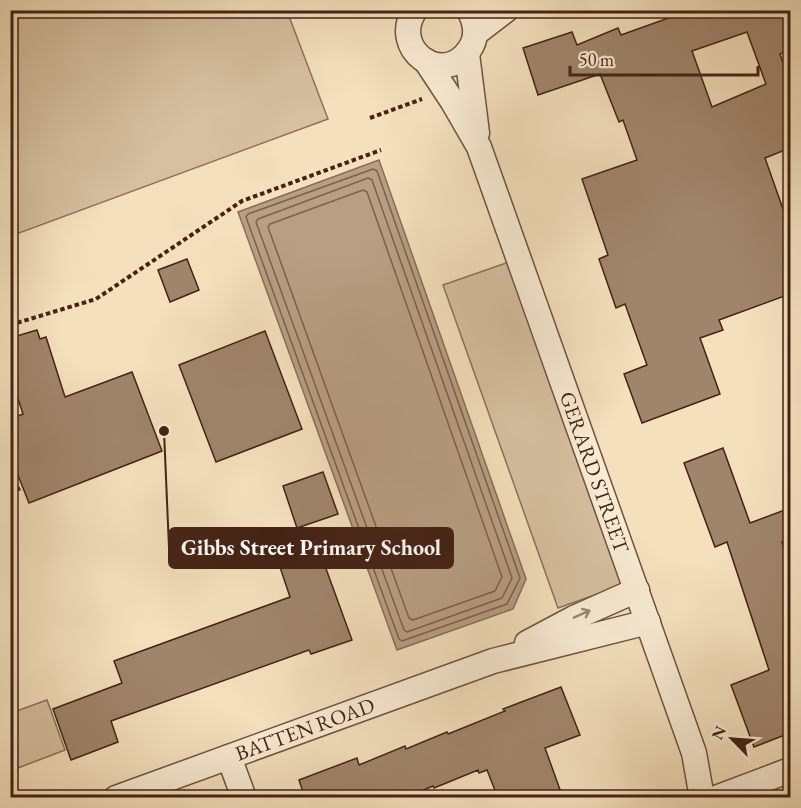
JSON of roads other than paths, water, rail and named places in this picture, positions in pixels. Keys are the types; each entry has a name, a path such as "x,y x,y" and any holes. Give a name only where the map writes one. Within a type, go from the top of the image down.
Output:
{"street":[{"name":"GERARD STREET","path":"415,10 410,18 408,34 410,44 417,55 426,61 479,147 694,753 702,798"},
{"path":"426,61 443,66 456,63 471,32 506,10"},
{"name":"GERARD STREET","path":"471,32 479,147"},
{"name":"BATTEN ROAD","path":"493,661 574,618 637,590"},
{"name":"BATTEN ROAD","path":"116,798 493,661 648,622"},
{"path":"229,757 244,798"},
{"path":"716,798 790,770"}],"water":[{"path":"379,160 526,579 513,609 397,650 238,212"}],"place":[{"name":"Gibbs Street Primary School","path":"164,431"}]}
